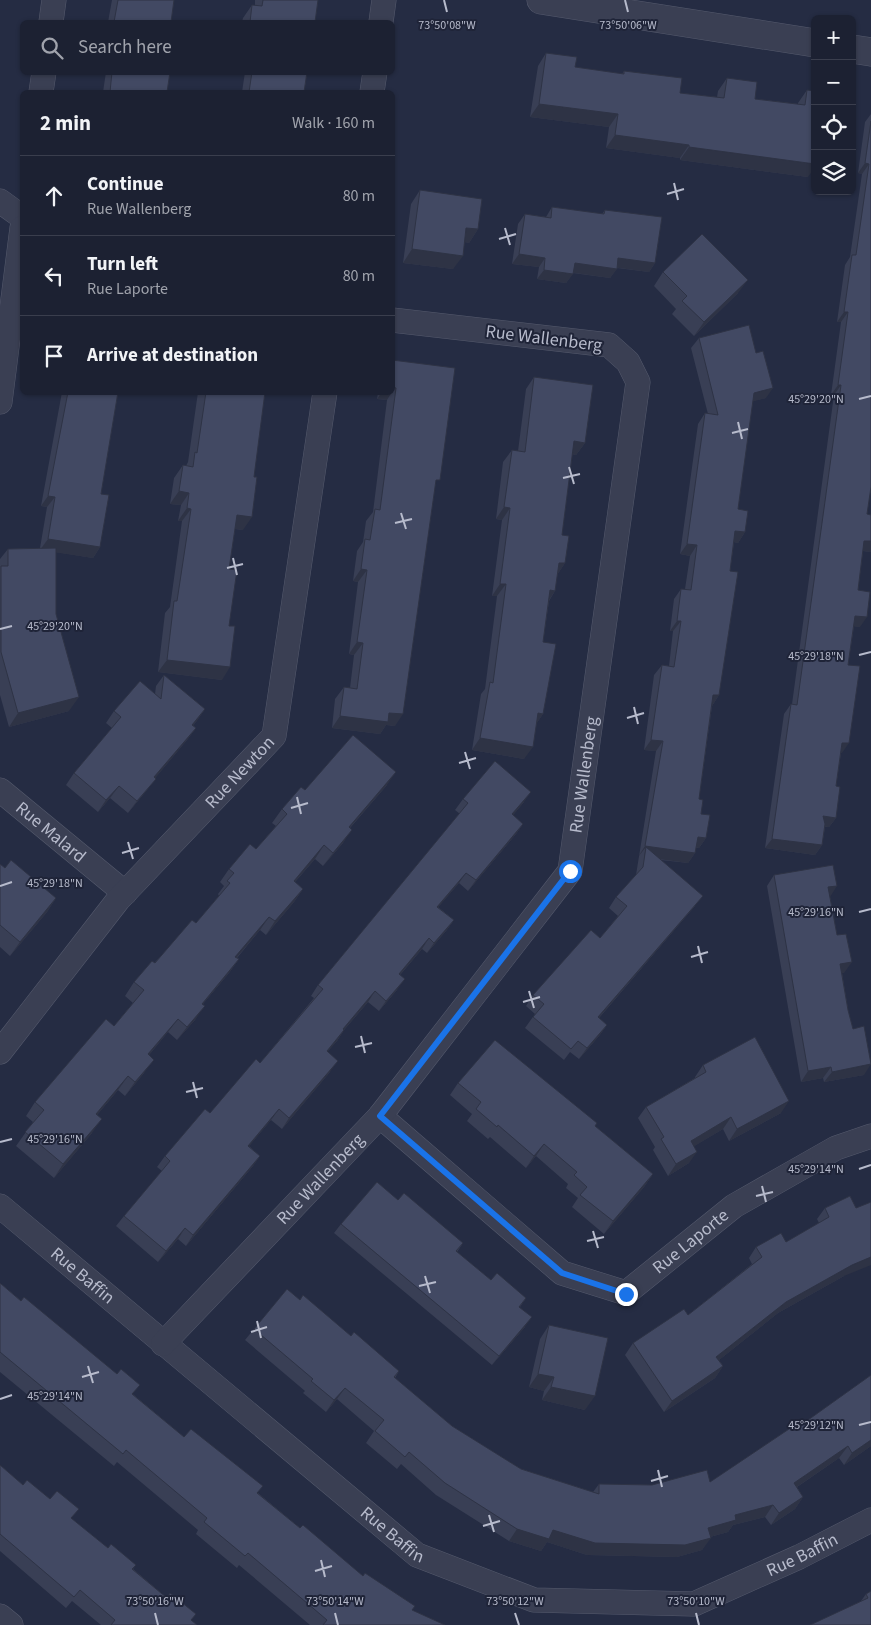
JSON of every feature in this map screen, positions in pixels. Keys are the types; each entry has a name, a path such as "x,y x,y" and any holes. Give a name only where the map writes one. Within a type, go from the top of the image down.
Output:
{"street":[{"path":"51,20 54,0"},
{"path":"381,20 384,0"},
{"path":"541,0 811,42"},
{"path":"856,50 871,52"},
{"path":"41,90 44,75"},
{"path":"372,90 375,75"},
{"path":"0,201 20,216"},
{"path":"0,402 20,244"},
{"name":"Rue Wallenberg","path":"163,1344 380,1116 570,871 638,382 628,362 610,345 395,320"},
{"name":"Rue Newton","path":"0,1052 125,892 274,736 325,395"},
{"name":"Rue Malard","path":"0,790 125,892"},
{"name":"Rue Laporte","path":"380,1116 562,1273 626,1294 734,1206 836,1148 871,1136"},
{"name":"Rue Baffin","path":"0,1206 417,1555 534,1600 694,1604 799,1557 871,1520"},
{"path":"0,1616 11,1625"}],"building":[{"path":"118,0 174,0 171,20 114,20"},
{"path":"263,0 318,0 315,20 250,20 252,5 262,6"},
{"path":"546,53 577,57 575,67 624,74 624,71 682,78 680,93 724,98 727,78 757,82 755,99 805,105 807,90 811,90 811,163 615,135 618,114 539,104"},
{"path":"112,75 170,75 167,90 110,90"},
{"path":"252,75 307,75 304,90 249,90"},
{"path":"871,121 871,487 867,514 871,515 871,541 864,541 858,590 870,592 867,617 855,616 848,665 860,666 849,743 842,743 836,786 840,787 836,818 823,816 825,824 822,845 772,839 791,704 797,705 841,385 838,385 848,312 844,312 852,255 856,255 869,164 865,163"},
{"path":"420,190 482,199 478,229 466,228 463,256 412,249"},
{"path":"552,207 604,214 605,210 662,217 655,263 618,258 617,269 575,263 573,274 544,270 545,258 519,254 525,214 551,218"},
{"path":"702,234 748,280 704,322 682,301 687,296 663,272"},
{"path":"749,325 756,353 763,351 773,388 754,393 738,509 748,511 745,532 735,531 730,571 738,572 719,695 713,695 699,799 703,800 701,814 710,815 706,838 698,837 695,853 645,846 663,741 651,740 662,665 674,667 681,621 677,621 681,589 691,590 697,545 687,544 705,413 718,415 699,338"},
{"path":"395,360 455,368 440,480 436,480 403,714 389,713 388,722 340,716 344,687 357,689 363,643 357,642 367,570 361,569 365,539 370,540 375,509 380,510 396,388"},
{"path":"534,377 593,385 585,443 574,441 562,535 569,536 565,563 559,563 555,591 550,590 543,642 556,644 543,714 538,713 533,747 480,738 490,682 493,683 506,584 500,584 510,508 504,507 512,450 525,452"},
{"path":"67,395 118,395 101,494 109,495 100,547 48,539 55,497 48,496"},
{"path":"206,395 265,395 254,477 257,477 252,517 237,515 229,569 237,570 229,626 235,626 230,667 167,660 174,601 177,601 191,509 187,508 189,493 179,491 183,465 193,467 195,452 197,453"},
{"path":"56,548 56,614 79,697 18,713 1,652 1,566 8,566 8,549"},
{"path":"164,675 205,709 192,725 196,728 154,777 156,779 137,801 119,786 106,800 74,773 121,717 114,711 140,681 161,699"},
{"path":"353,735 396,772 349,827 352,830 333,853 324,845 294,881 303,889 275,921 269,917 235,957 239,959 202,1004 205,1006 187,1027 178,1019 148,1054 154,1060 135,1082 128,1076 96,1114 102,1119 63,1164 25,1132 44,1110 35,1102 106,1019 114,1026 144,990 134,982 152,961 155,963 192,920 196,923 230,883 227,881 234,873 229,869 250,844 256,849 287,814 282,809 301,787 305,790"},
{"path":"495,761 531,792 512,814 523,824 476,880 466,873 437,907 454,920 434,943 429,938 399,974 405,979 386,1001 375,991 327,1051 338,1061 289,1118 279,1109 248,1146 260,1156 193,1235 185,1228 166,1251 124,1216 170,1161 165,1156 205,1109 210,1113 256,1059 260,1063 323,989 318,985 468,803 463,799"},
{"path":"646,847 703,896 598,1017 607,1025 587,1048 578,1041 571,1049 533,1017 544,1004 533,995 591,930 600,938 627,906 616,897 643,867"},
{"path":"11,860 56,898 20,942 0,925 0,864 5,868"},
{"path":"833,865 837,886 828,887 837,935 846,934 852,962 840,964 848,1010 853,1029 864,1026 871,1064 832,1072 831,1067 808,1071 774,875"},
{"path":"755,1037 789,1101 737,1129 731,1117 691,1141 697,1152 676,1164 661,1139 664,1137 646,1107 706,1072 703,1065"},
{"path":"495,1040 597,1123 595,1126 653,1174 613,1221 580,1195 587,1187 574,1175 577,1172 544,1144 534,1156 476,1109 481,1102 458,1083"},
{"path":"377,1182 398,1200 404,1193 463,1243 456,1251 491,1280 497,1273 526,1298 519,1307 532,1317 499,1356 341,1224"},
{"path":"850,1196 856,1208 871,1202 871,1257 852,1265 786,1302 716,1357 723,1366 672,1401 633,1343 684,1309 688,1315 762,1257 756,1247 781,1233 786,1242 829,1217 825,1208"},
{"path":"0,1283 21,1301 24,1297 117,1374 121,1369 140,1385 132,1394 184,1437 191,1429 263,1486 257,1493 300,1528 303,1525 363,1576 365,1573 415,1606 412,1610 445,1625 323,1625 327,1620 248,1553 245,1556 204,1522 207,1518 126,1450 123,1454 0,1352"},
{"path":"287,1289 300,1300 303,1295 351,1336 354,1332 399,1371 394,1377 452,1426 521,1469 599,1494 599,1484 652,1485 707,1470 710,1482 792,1427 794,1430 871,1375 871,1440 852,1453 848,1446 794,1483 803,1497 779,1513 773,1505 735,1515 736,1520 708,1528 711,1538 685,1545 595,1543 553,1530 549,1539 517,1529 445,1483 409,1452 405,1457 375,1431 384,1420 345,1388 334,1400 311,1381 313,1379 254,1329"},
{"path":"549,1325 608,1338 595,1396 551,1387 554,1377 538,1374"},
{"path":"0,1465 23,1485 27,1480 50,1499 57,1491 79,1509 71,1518 108,1548 111,1544 136,1565 132,1569 167,1598 170,1593 196,1614 191,1620 197,1625 111,1625 115,1620 80,1590 74,1597 0,1534"},
{"path":"871,1591 871,1625 810,1625 868,1598 866,1594"}],"route":[{"path":"570,871 380,1116 562,1273 626,1294"}]}
